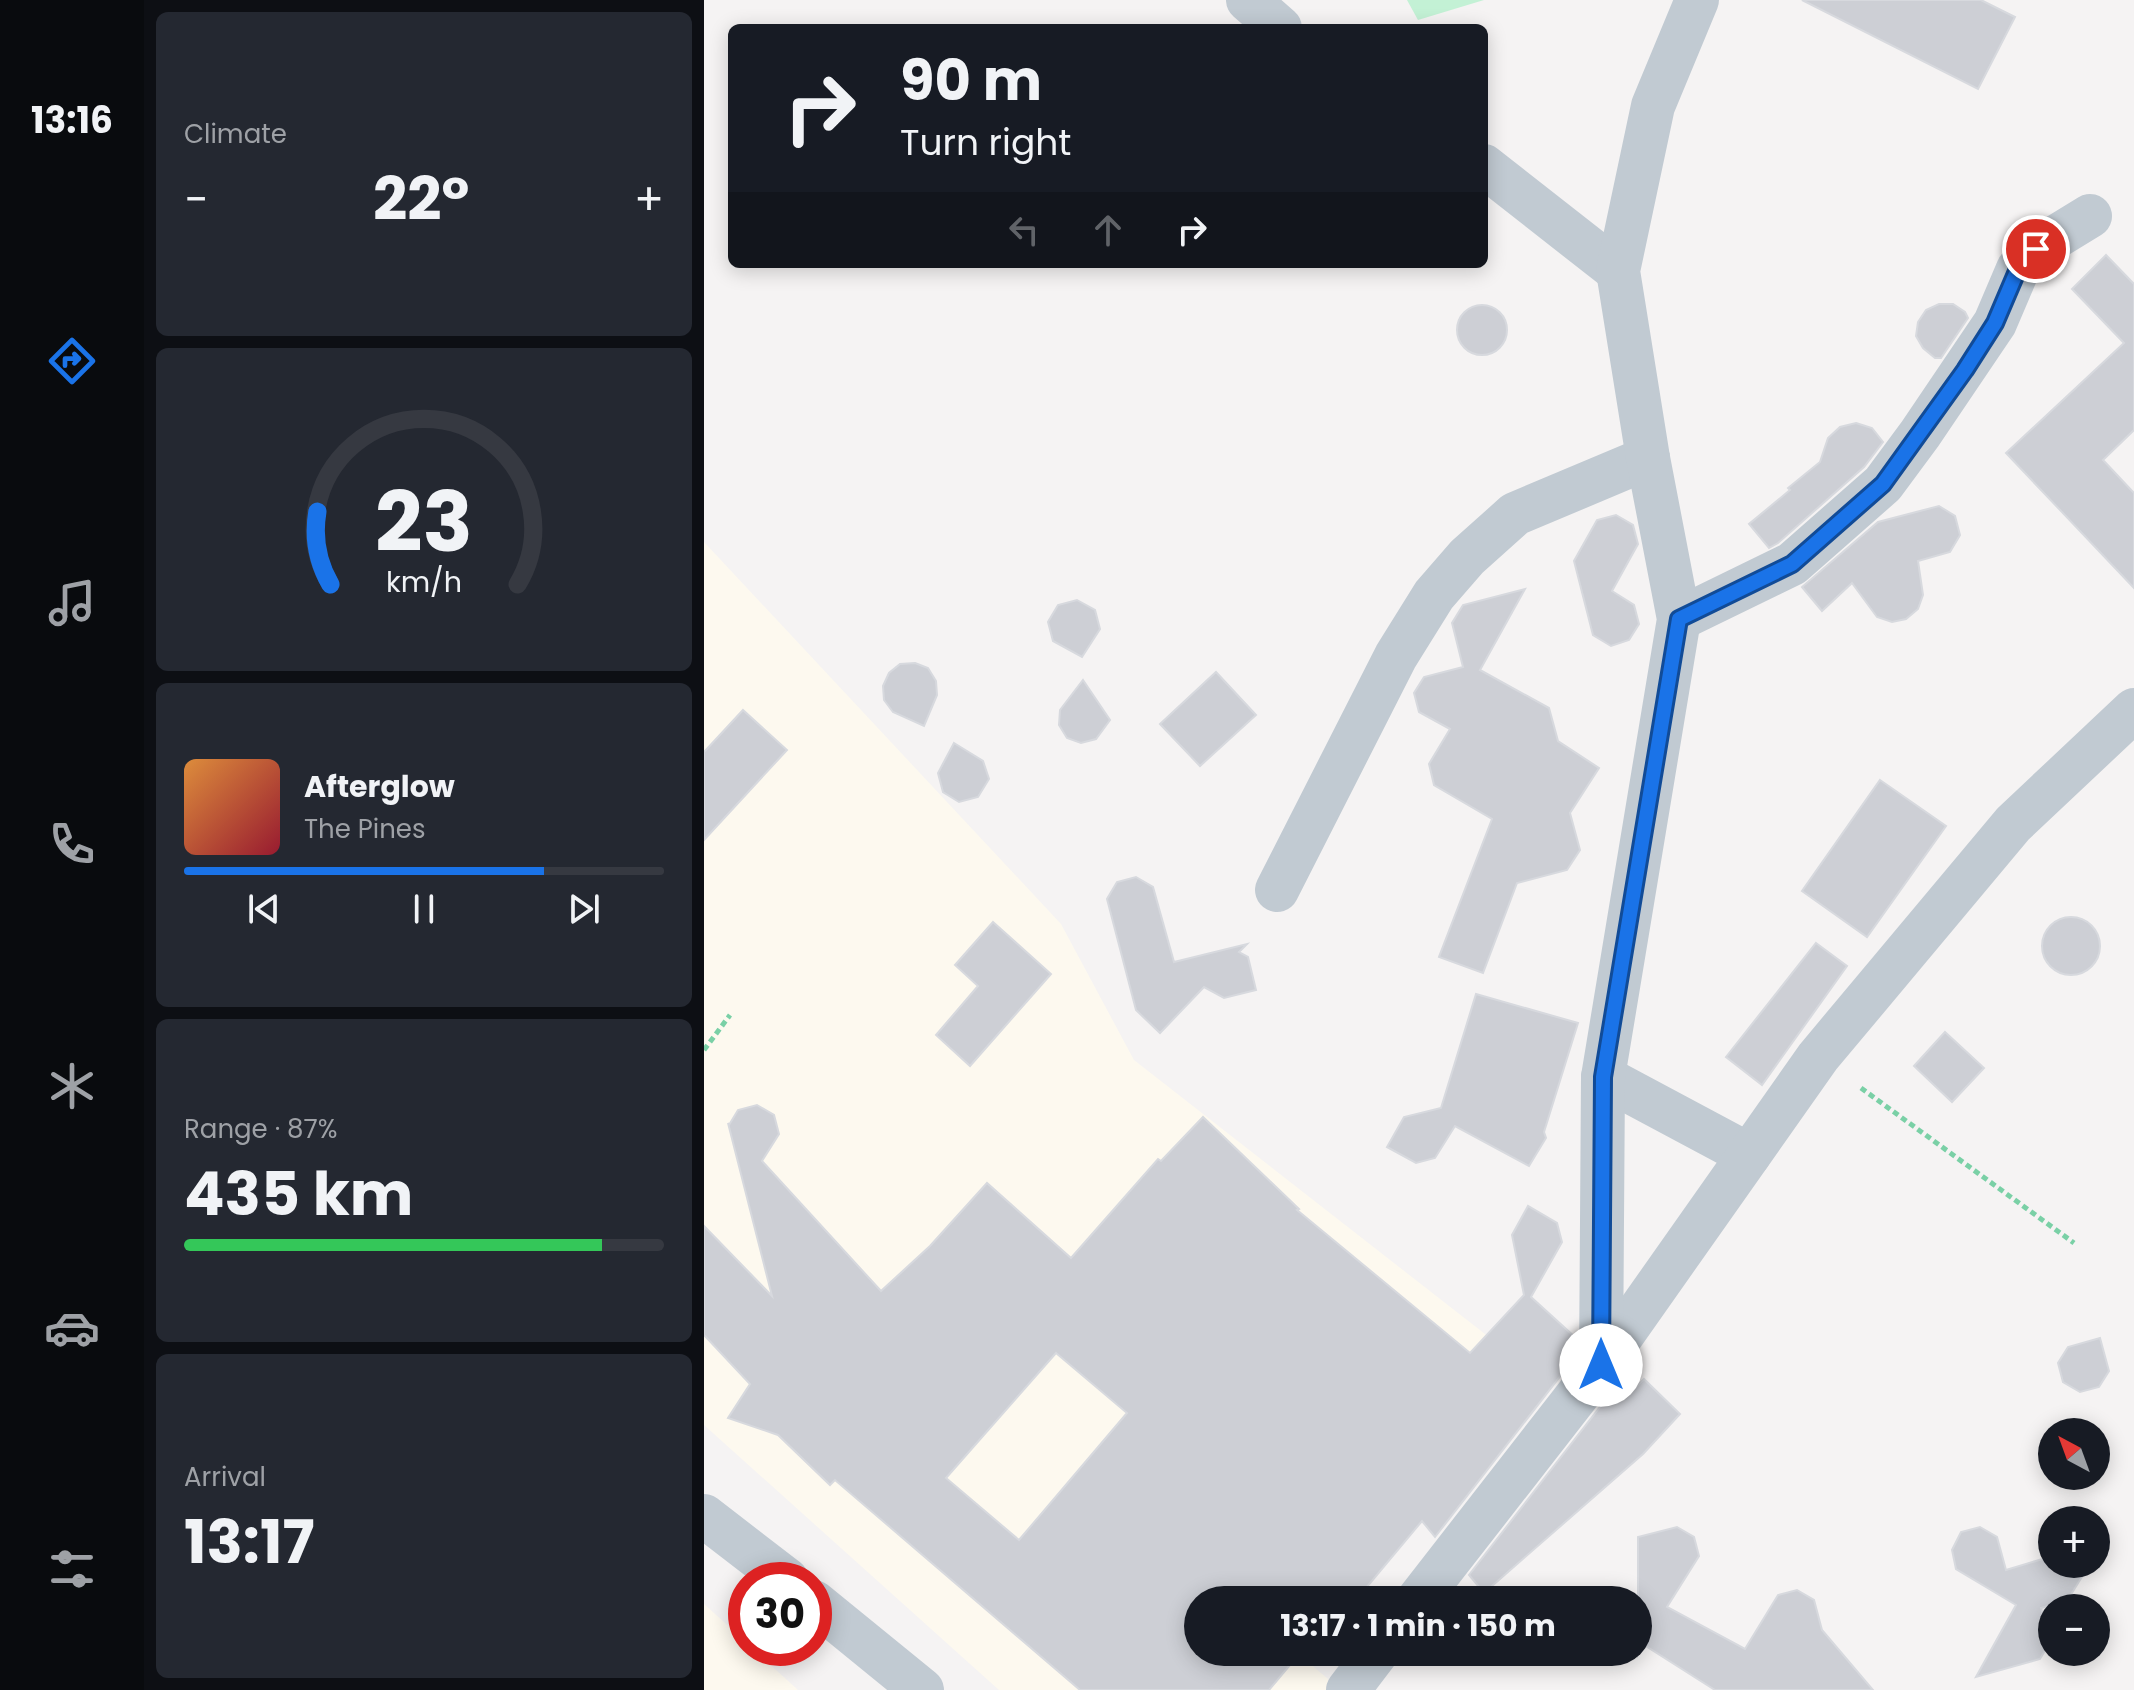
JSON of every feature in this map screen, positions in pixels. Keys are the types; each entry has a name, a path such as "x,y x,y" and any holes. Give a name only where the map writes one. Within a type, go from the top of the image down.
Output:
{"street":[{"path":"1248,0 1275,24"},
{"path":"1601,1365 1603,1077 1679,619 1648,458 1618,271 1653,106 1697,0"},
{"path":"1488,169 1618,271"},
{"path":"1679,619 1792,564 1883,484 1995,323 2018,269 2036,249 2090,216"},
{"path":"1277,890 1396,656 1434,595 1467,557 1515,514 1648,458"},
{"path":"1429,1586 1601,1365 1818,1057 2013,824 2134,710"},
{"path":"1603,1077 1749,1155"},
{"path":"704,1516 764,1562"},
{"path":"832,1617 922,1690"},
{"path":"1348,1690 1366,1666"}],"path":[{"path":"704,1050 730,1015"},
{"path":"1818,1057 2074,1243"}],"shaded area":[{"path":"704,542 1061,924 1134,1060 1531,1370 1218,1586 1184,1586 1184,1666 1313,1666 1341,1690 999,1690 704,1425"},
{"path":"704,1604 728,1626 728,1666 772,1666 798,1690 704,1690"}],"green space":[{"path":"1407,0 1484,0 1418,20"}],"building":[{"path":"1802,0 1981,0 2015,17 1978,89"},
{"path":"2106,255 2134,284 2134,430 2103,460 2134,493 2134,588 2006,453 2124,343 2072,289"},
{"path":"1939,304 1953,304 1968,318 1941,358 1935,358 1923,348 1916,336 1918,322 1926,310"},
{"path":"1482,305 1499,313 1507,330 1499,347 1482,355 1465,347 1457,330 1465,313"},
{"path":"1856,423 1872,428 1883,442 1864,467 1769,548 1749,524 1820,462 1828,438 1840,427"},
{"path":"1939,506 1955,516 1960,535 1950,552 1918,561 1923,595 1918,609 1906,619 1892,622 1877,617 1852,583 1822,611 1802,587 1878,522"},
{"path":"1616,515 1633,525 1638,544 1612,591 1634,605 1639,624 1629,640 1611,646 1593,635 1574,561 1597,520"},
{"path":"1525,589 1480,670 1549,708 1558,741 1599,768 1570,813 1580,850 1567,870 1517,883 1483,973 1439,957 1492,819 1434,785 1429,764 1450,729 1419,712 1414,693 1424,677 1463,667 1452,623 1463,605"},
{"path":"1077,600 1095,610 1100,629 1082,657 1053,641 1048,622 1058,605"},
{"path":"915,663 928,668 936,681 937,695 924,726 893,712 884,700 883,686 889,673 900,664"},
{"path":"1216,672 1256,715 1200,766 1160,724"},
{"path":"1083,680 1110,720 1096,739 1081,743 1067,738 1059,725 1060,710"},
{"path":"743,710 787,750 704,840 704,752"},
{"path":"954,743 983,761 989,779 978,797 959,802 943,792 938,773"},
{"path":"1880,780 1946,826 1867,937 1802,891"},
{"path":"1136,877 1153,887 1174,962 1247,944 1239,952 1248,957 1256,990 1224,998 1204,987 1160,1033 1136,1010 1107,899 1117,882"},
{"path":"2071,917 2082,919 2091,926 2098,935 2098,957 2091,966 2082,973 2071,975 2060,973 2051,966 2044,957 2042,946 2044,935 2051,926 2060,919"},
{"path":"993,922 1051,974 970,1066 936,1035 978,986 955,965"},
{"path":"1816,943 1847,966 1762,1085 1726,1057"},
{"path":"1476,994 1578,1023 1544,1132 1546,1138 1529,1166 1455,1126 1435,1158 1416,1163 1387,1147 1404,1117 1441,1108"},
{"path":"1945,1032 1984,1068 1952,1102 1914,1066"},
{"path":"757,1105 774,1115 779,1134 762,1161 881,1291 930,1246 987,1183 1071,1258 1158,1159 1161,1161 1203,1117 1297,1210 1470,1353 1524,1295 1512,1235 1528,1206 1557,1223 1562,1242 1531,1297 1576,1338 1576,1356 1435,1537 1422,1521 1368,1586 1184,1586 1184,1666 1289,1666 1269,1690 1080,1690 835,1480 830,1485 778,1435 728,1418 750,1384 704,1335 704,1226 772,1296 729,1125 738,1110","holes":["1056,1353 1127,1413 1019,1540 946,1478"]},
{"path":"2100,1338 2109,1371 2099,1387 2080,1392 2063,1382 2058,1363 2068,1347"},
{"path":"1644,1379 1680,1414 1643,1454 1492,1586 1478,1586 1469,1575 1621,1380 1633,1390"},
{"path":"1677,1527 1694,1537 1699,1556 1667,1607 1745,1649 1778,1595 1797,1590 1814,1600 1822,1630 1873,1690 1715,1690 1652,1650 1652,1586 1638,1586 1638,1537"},
{"path":"1980,1527 1997,1537 2006,1570 2038,1560 2038,1578 2081,1578 2071,1594 2038,1594 2038,1660 1976,1677 2016,1605 1956,1569 1952,1550 1961,1532"}],"route":[{"path":"1601,1365 1603,1077 1679,619 1792,564 1883,484 1965,370 1995,323 2018,269 2036,249"}]}
